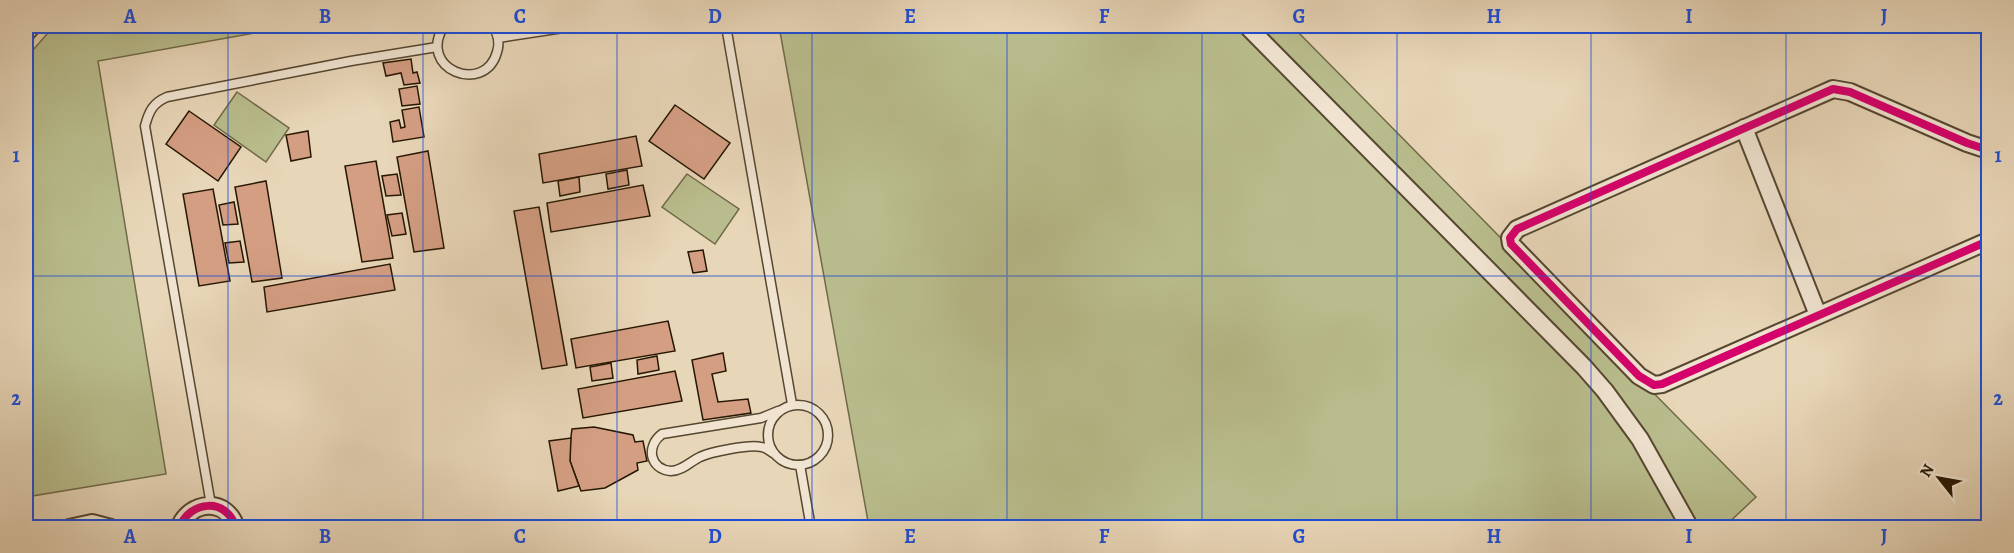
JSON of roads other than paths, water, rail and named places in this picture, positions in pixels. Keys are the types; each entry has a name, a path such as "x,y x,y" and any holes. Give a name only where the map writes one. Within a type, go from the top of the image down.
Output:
{"street":[{"path":"26,33 32,26"},
{"path":"1247,26 1584,367 1605,391 1640,439 1690,528"},
{"path":"1989,150 1967,143 1850,92 1833,89 1517,229 1510,238 1511,244 1639,376 1654,385 1662,384 1989,241"},
{"path":"1744,128 1818,315"},
{"path":"178,524 191,510 211,505 229,514 236,528"},
{"path":"69,528 92,523 111,528"}],"lane":[{"path":"444,26 438,37 437,47 440,57 445,65 462,75 482,72 495,58 498,38 492,26"},
{"path":"498,38 576,26"},
{"path":"726,26 792,404"},
{"path":"211,505 146,126 148,114 155,102 166,97 351,61 437,47"},
{"path":"792,404 809,405 822,415 829,430 826,447 816,460 800,465 785,463 760,446 711,452 672,471 661,467 653,460 651,449 654,440 662,434 761,418 792,404"},
{"path":"773,453 768,439 770,424 778,411"},
{"path":"800,465 811,528"}]}
